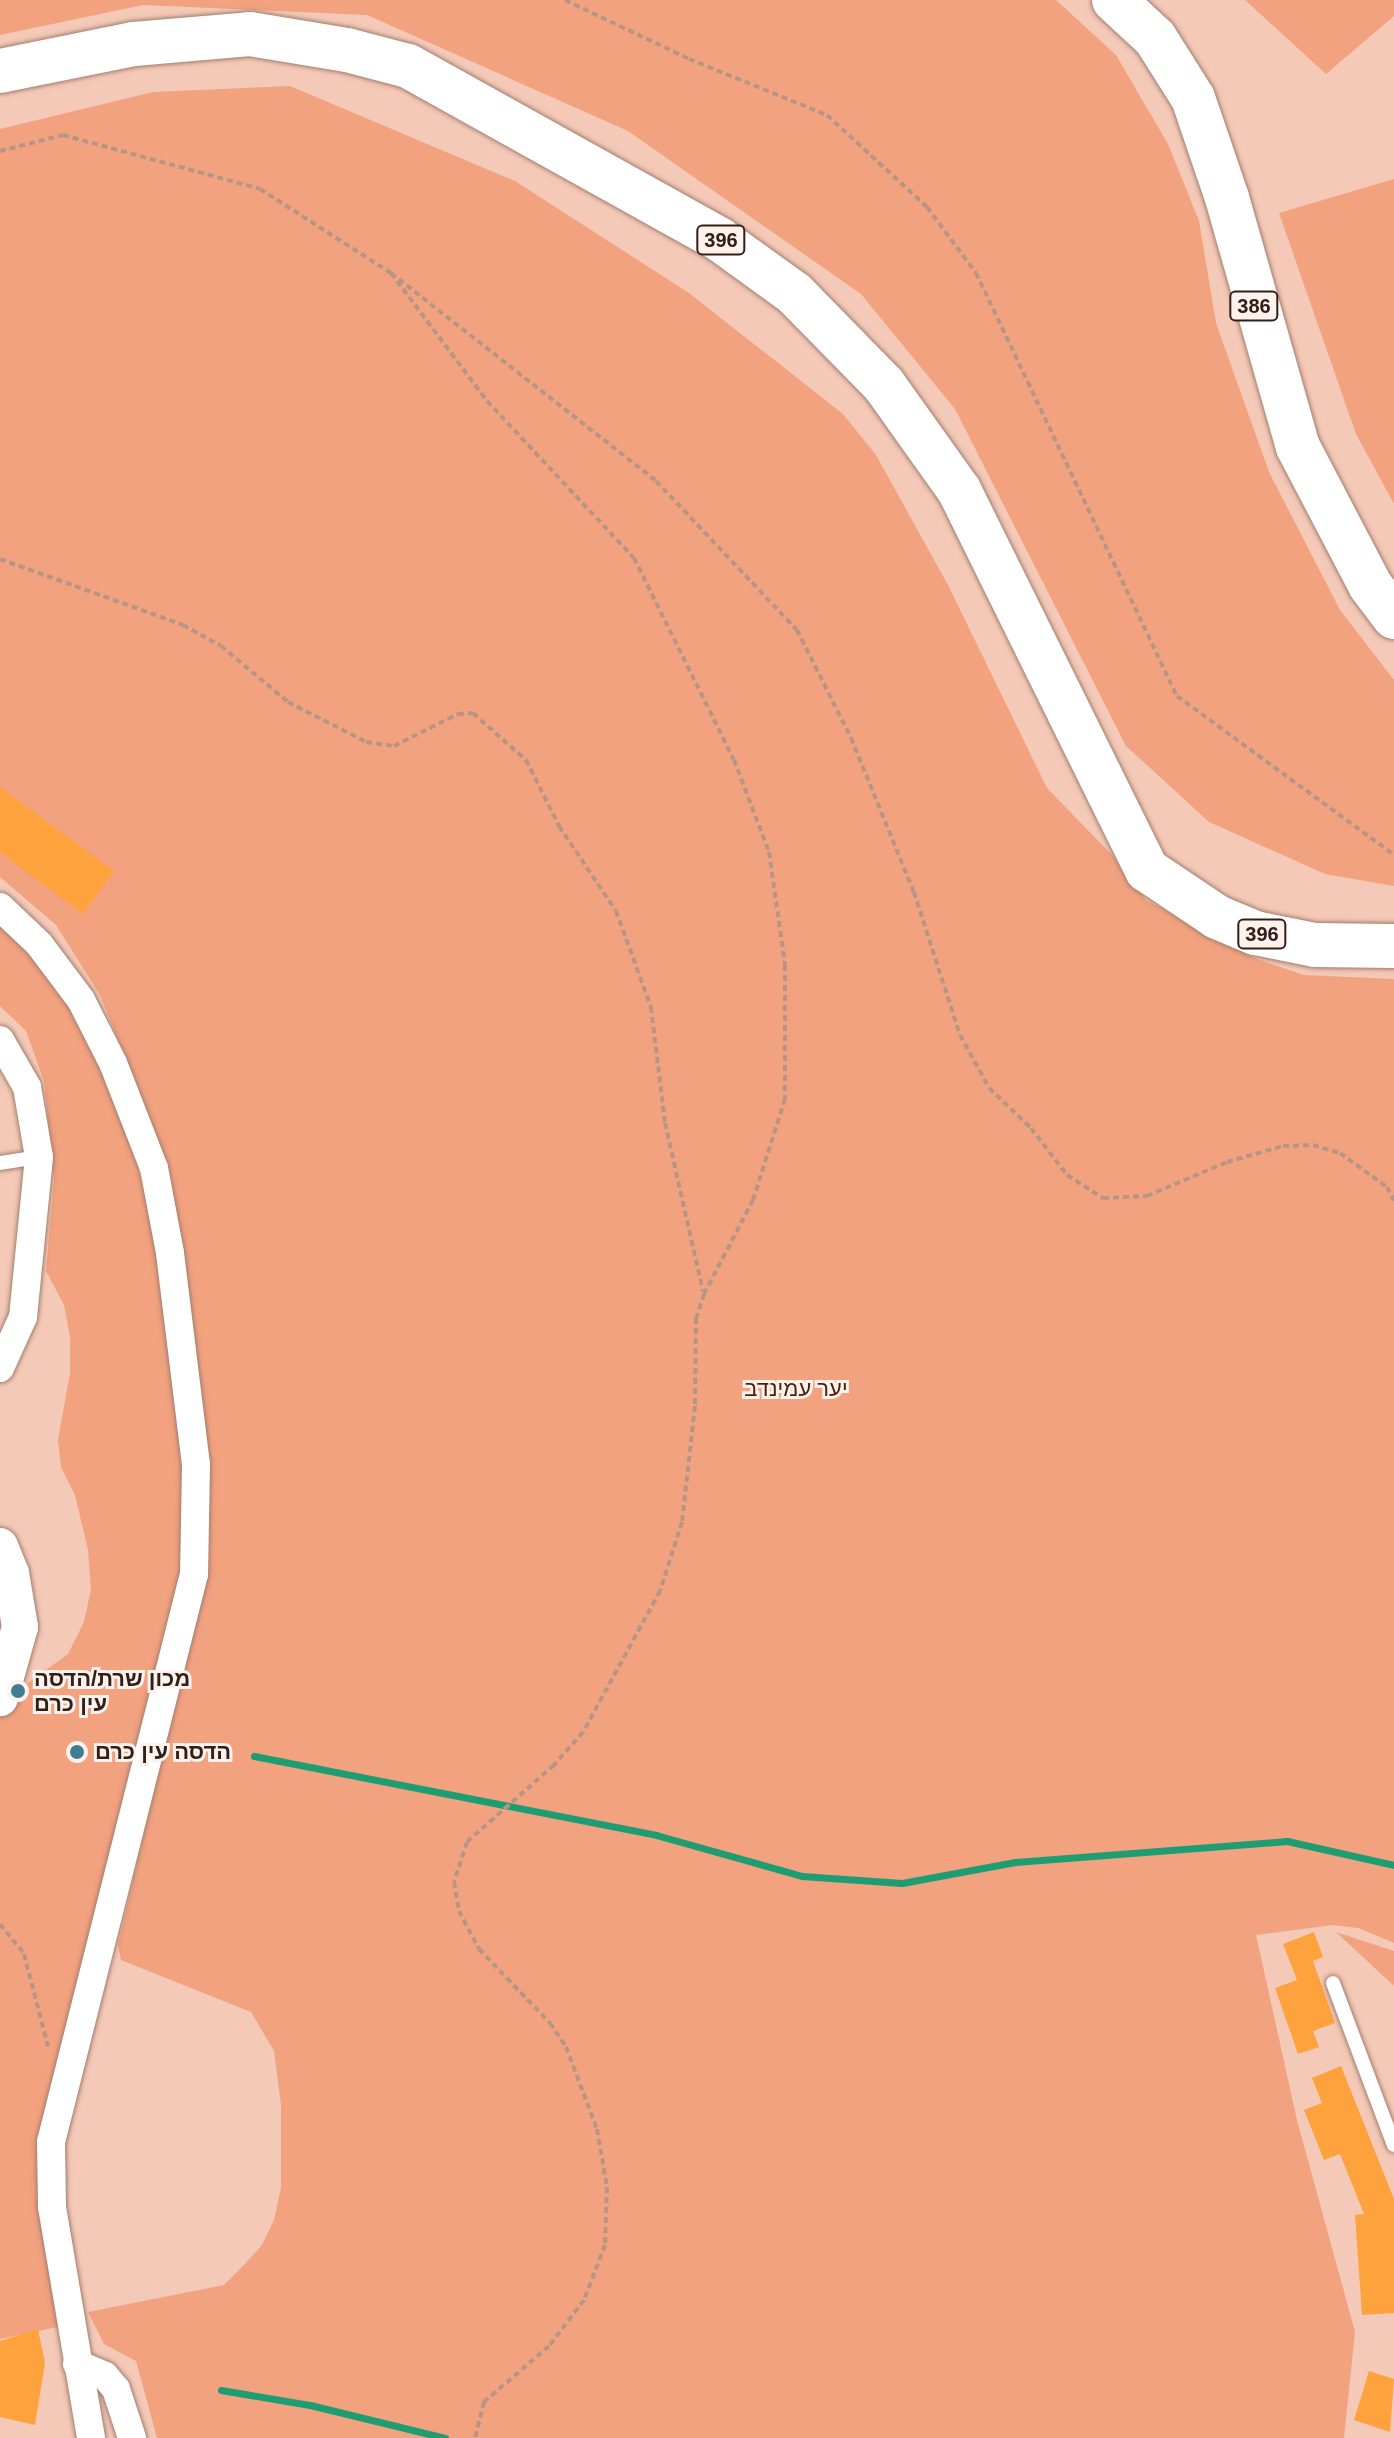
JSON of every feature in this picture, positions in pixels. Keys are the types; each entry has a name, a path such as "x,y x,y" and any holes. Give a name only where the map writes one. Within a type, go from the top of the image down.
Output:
{"main road":[{"name":"386","path":"1114,0 1155,38 1193,98 1298,447 1370,585 1394,617"},
{"name":"396","path":"0,71 134,44 250,34 347,50 408,66 719,239 794,293 884,385 959,490 1147,870 1217,917 1255,933 1315,945 1394,946"},
{"name":"396","path":"1147,870 1238,906 1314,925 1394,925"}],"street":[{"path":"0,907 39,944 81,1000 113,1063 154,1168 196,1464 194,1574 51,2142 52,2207 91,2438"},
{"path":"0,1040 27,1087 39,1157 23,1317 0,1368"},
{"path":"0,1546 17,1597 0,1698"},
{"path":"77,2364 105,2376 116,2389 132,2438"}],"lane":[{"path":"0,1163 39,1157"},
{"path":"1333,1983 1394,2145"}],"path":[{"path":"565,0 689,59 827,115 927,207 983,287 1177,696 1394,855"},
{"path":"0,151 63,135 260,189 391,273 656,481 797,630 851,738 908,878 960,1035 989,1088 1031,1128 1067,1175 1103,1198 1147,1196 1227,1162 1283,1146 1313,1145 1340,1153 1387,1187 1394,1200"},
{"path":"391,273 487,401 634,558 734,760 769,852 785,965 785,1099 753,1200 704,1294 696,1318 695,1406 682,1522 660,1591 583,1732 467,1842 454,1882 459,1911 479,1949 550,2023 566,2047 597,2129 607,2187 605,2245 584,2300 549,2346 484,2402 473,2428 475,2438"},
{"path":"0,559 183,625 221,646 288,702 366,742 394,746 458,714 473,713 526,760 559,826 616,911 651,1007 665,1123 704,1294"},
{"path":"0,1924 24,1954 61,2102"}],"green space":[{"path":"0,0 1056,0 1116,55 1168,144 1199,221 1216,323 1269,472 1340,610 1394,680 1394,886 1325,874 1209,822 1126,746 955,409 861,294 628,131 367,15 143,5 0,35"},
{"path":"1245,0 1394,0 1394,16 1326,74"},
{"name":"יער עמינדב","path":"290,86 515,181 689,293 843,414 876,455 948,585 1047,788 1112,855 1146,900 1254,958 1304,975 1394,979 1394,1943 1358,1928 1333,1925 1256,1935 1297,2120 1355,2332 1344,2438 157,2438 136,2361 104,2344 88,2312 224,2285 244,2265 262,2245 274,2220 281,2188 281,2105 274,2051 251,2012 121,1960 118,1945 192,1627 167,1183 151,1120 100,995 56,925 0,877 0,129 153,92"},
{"path":"1394,179 1394,504 1356,434 1279,213"},
{"path":"0,916 81,1012 134,1150 154,1238 187,1462 188,1577 61,2072 40,2128 40,2166 62,2326 0,2339 0,1716 10,1696 68,1654 84,1622 91,1589 88,1550 75,1495 61,1467 58,1440 70,1373 70,1337 64,1305 46,1271 54,1180 44,1081 26,1031 0,1006"},
{"path":"1336,1932 1394,1951 1394,1986"}],"building":[{"path":"0,787 114,871 83,914 0,852"},
{"path":"1314,1932 1323,1957 1313,1961 1335,2023 1313,2031 1319,2047 1298,2054 1275,1988 1297,1980 1283,1944"},
{"path":"1341,2066 1394,2199 1394,2313 1362,2315 1355,2215 1364,2214 1340,2154 1324,2160 1304,2110 1322,2103 1312,2078"},
{"path":"38,2329 45,2363 35,2425 0,2417 0,2341"},
{"path":"1369,2371 1394,2379 1390,2432 1354,2420"}],"waterway":[{"path":"254,1756 656,1835 802,1876 902,1883 1015,1862 1287,1841 1394,1865"},
{"path":"221,2390 310,2405 445,2438"}],"place":[{"name":"מכון שרת/הדסה עין כרם","path":"18,1691"},
{"name":"הדסה עין כרם","path":"77,1752"}]}
